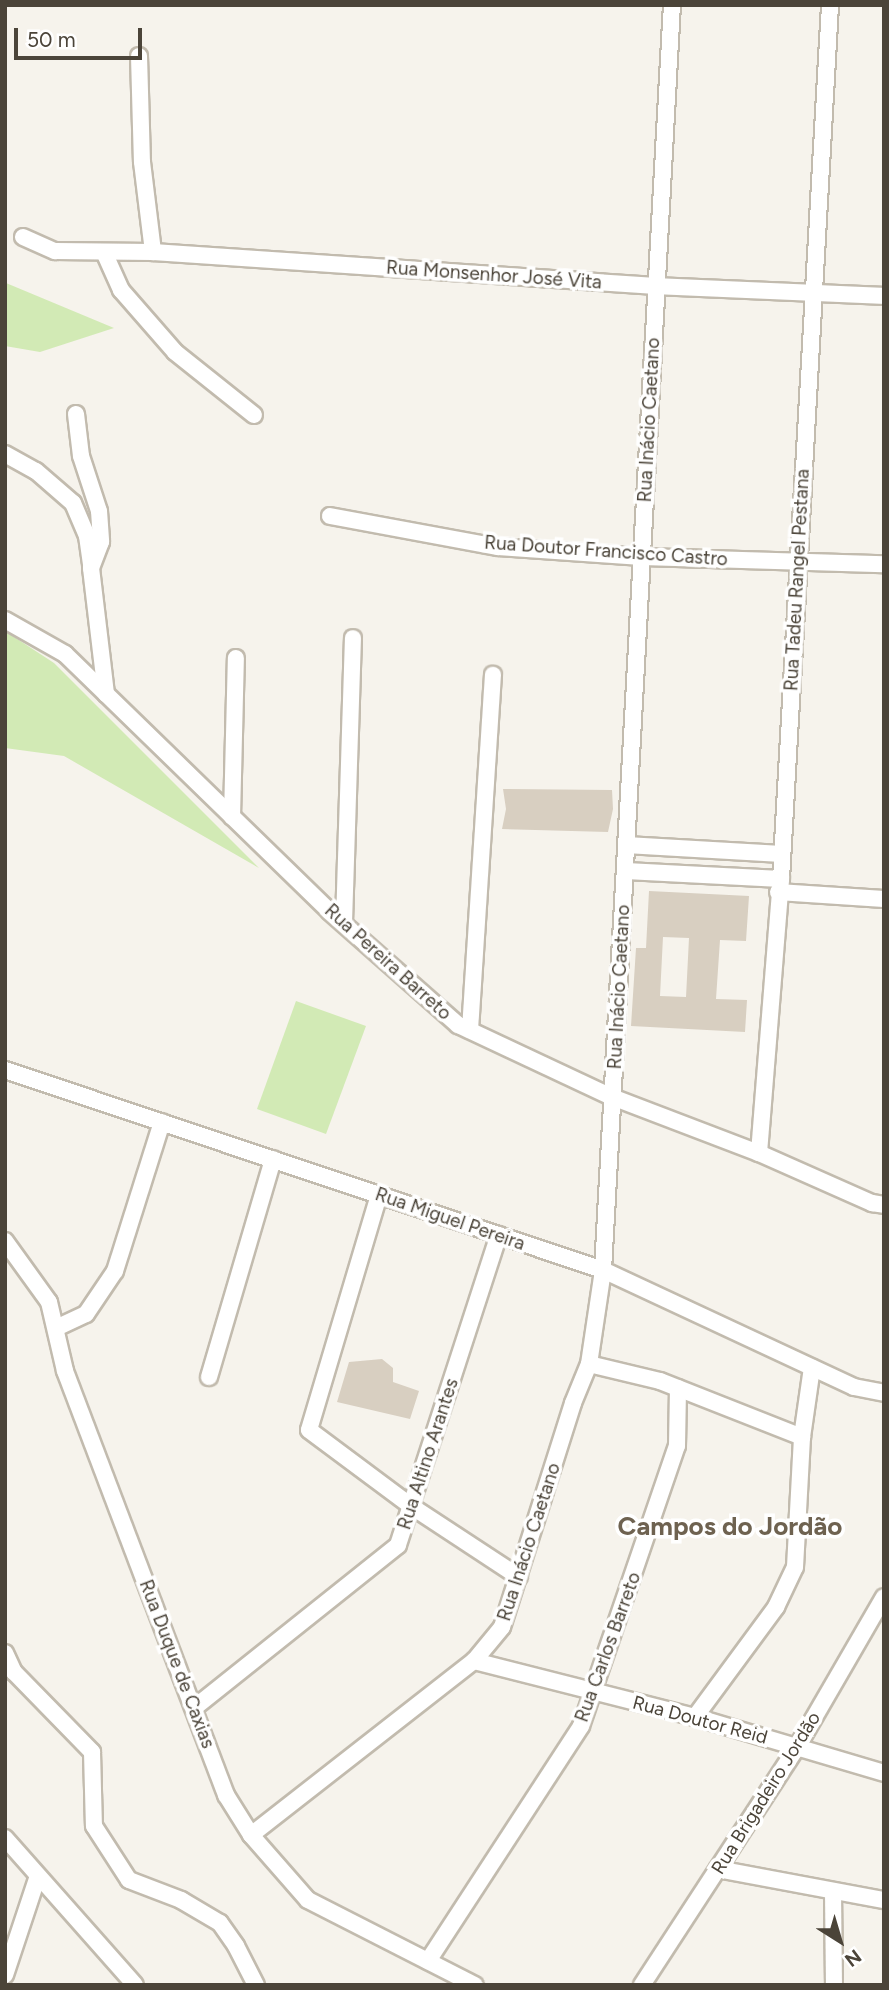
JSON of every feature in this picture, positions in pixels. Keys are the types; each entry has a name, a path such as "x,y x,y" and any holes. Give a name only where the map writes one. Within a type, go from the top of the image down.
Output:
{"street":[{"name":"Rua Inácio Caetano","path":"251,1835 474,1661 502,1627 573,1403 589,1364 603,1270 672,5"},
{"name":"Rua Tadeu Rangel Pestana","path":"759,1153 780,886 831,5"},
{"path":"139,56 142,162 153,252"},
{"name":"Rua Monsenhor José Vita","path":"23,237 55,251 153,252 656,286 884,296"},
{"path":"104,252 121,290 175,352 254,415"},
{"path":"76,414 81,456 99,511 102,542 91,568"},
{"path":"5,454 36,471 73,503 87,536 106,694"},
{"name":"Rua Doutor Francisco Castro","path":"330,516 498,547 642,557 884,564"},
{"name":"Rua Pereira Barreto","path":"5,620 65,654 344,923 458,1025 612,1097 759,1153 872,1203 884,1205"},
{"path":"344,923 353,638"},
{"path":"232,817 236,658"},
{"path":"470,1030 493,675"},
{"path":"626,845 782,854"},
{"path":"626,871 884,899"},
{"name":"Rua Miguel Pereira","path":"5,1070 603,1270 854,1387 884,1393"},
{"path":"56,1328 86,1314 115,1271 162,1122"},
{"path":"209,1377 273,1159"},
{"path":"379,1195 309,1430 411,1506 519,1577"},
{"name":"Rua Altino Arantes","path":"194,1708 398,1545 499,1235"},
{"name":"Rua Duque de Caxias","path":"5,1241 49,1303 65,1371 226,1795 251,1835 308,1900 475,1985"},
{"path":"589,1364 678,1388 802,1437"},
{"path":"695,1717 776,1606 794,1567 802,1437 812,1368"},
{"name":"Rua Carlos Barreto","path":"428,1961 581,1726 677,1446 678,1388"},
{"name":"Rua Brigadeiro Jordão","path":"642,1985 797,1746 884,1597"},
{"path":"5,1653 14,1672 92,1752 94,1826 129,1881 181,1900 220,1923 236,1946 256,1985"},
{"name":"Rua Doutor Reid","path":"474,1661 695,1717 884,1773"},
{"path":"5,1838 135,1985"},
{"path":"718,1869 884,1900"},
{"path":"5,1975 38,1876"},
{"path":"833,1891 834,1985"}],"green space":[{"path":"5,282 114,328 40,352 5,346"},
{"path":"5,631 54,663 259,868 64,756 5,748"},
{"path":"296,1001 366,1026 326,1134 257,1109"}],"building":[{"path":"503,789 612,790 613,809 608,832 502,829 506,809"},
{"path":"649,891 749,896 746,941 720,940 716,999 747,1000 745,1032 631,1026 636,948 646,948","holes":["663,937 689,938 686,997 660,996"]},
{"path":"382,1359 393,1368 393,1382 419,1391 410,1419 337,1402 349,1362"}],"district":[{"name":"Campos do Jordão","path":"730,1527"}]}
